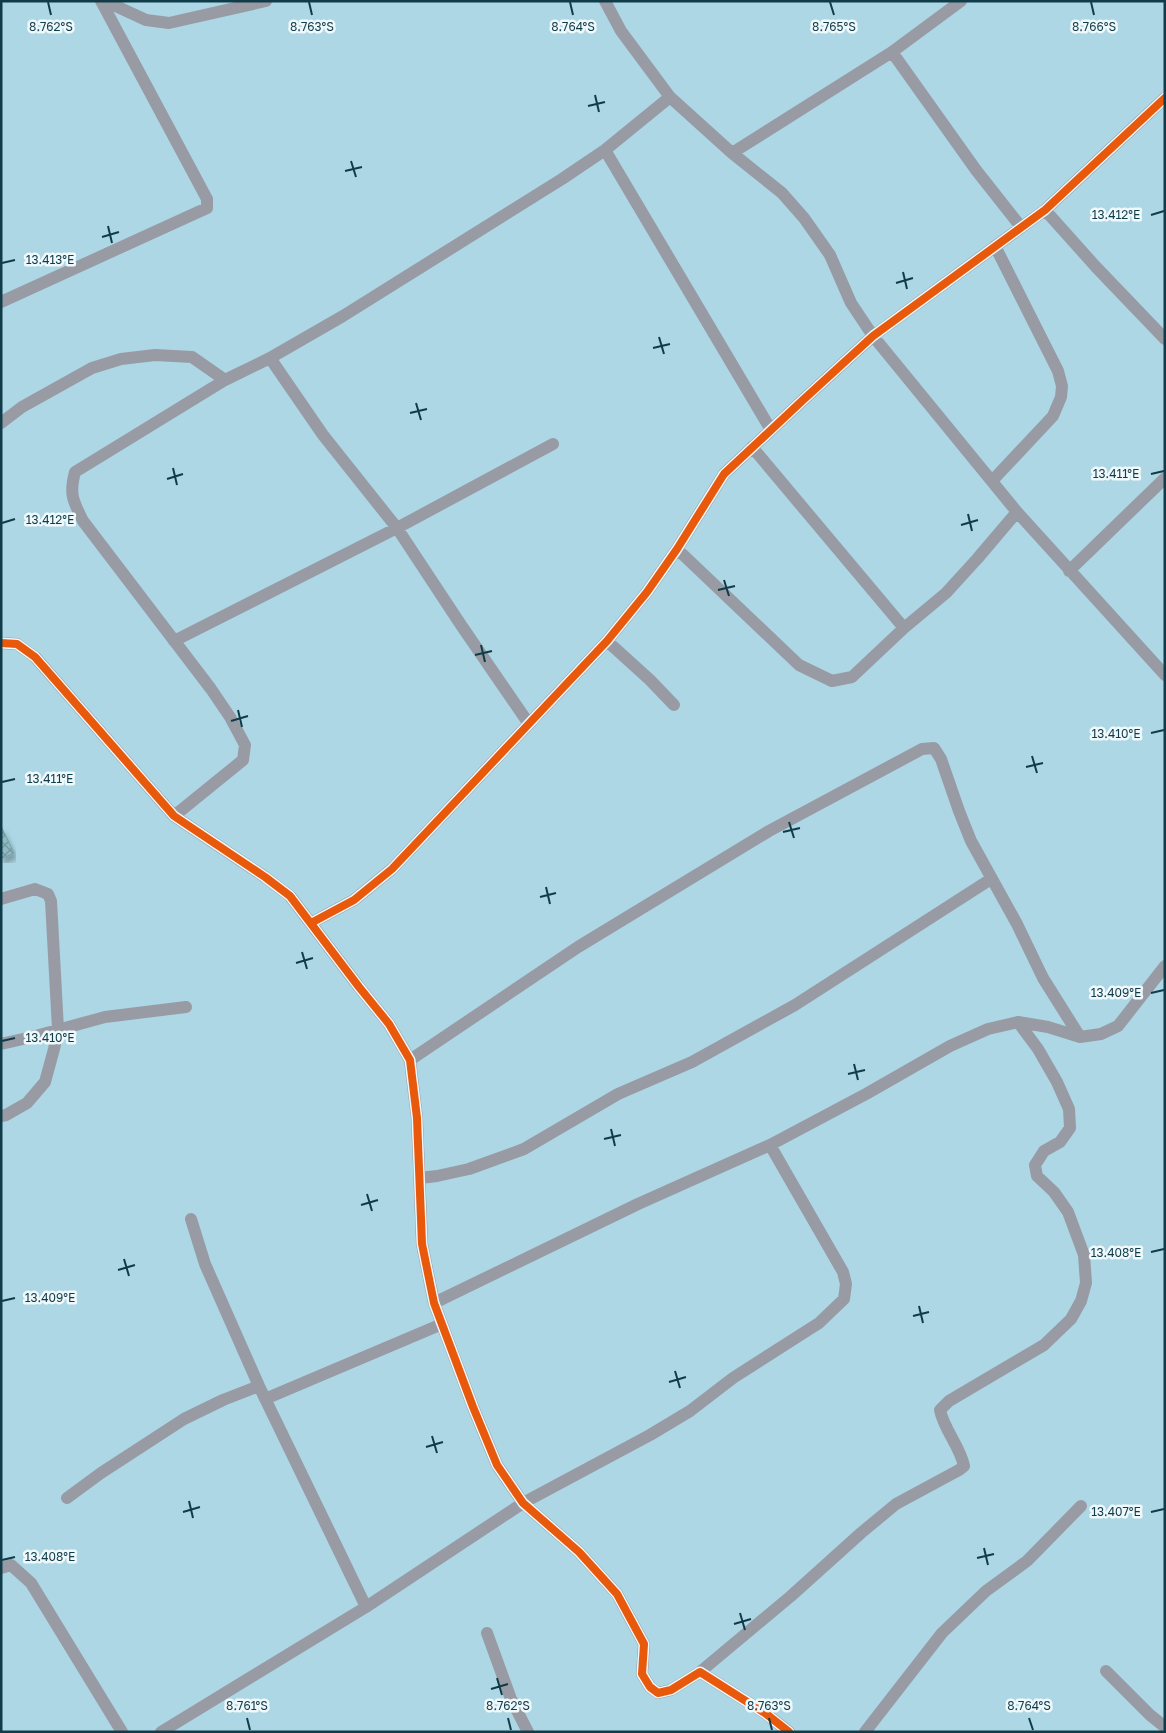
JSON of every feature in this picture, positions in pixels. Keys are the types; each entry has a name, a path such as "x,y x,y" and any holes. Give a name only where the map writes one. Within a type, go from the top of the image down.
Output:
{"street":[{"path":"1,302 207,208 207,199 100,1"},
{"path":"105,1 146,20 169,23 266,1"},
{"path":"605,1 621,31 670,97 732,153 782,193 804,218 830,255 851,303 873,336 1017,512 1165,675"},
{"path":"732,153 892,52 961,1"},
{"path":"892,52 976,170 1020,227"},
{"path":"174,816 243,760 245,744 230,717 83,520 76,506 71,488 75,472 225,380 270,358 343,316 531,199 605,150 670,97"},
{"path":"311,923 354,900 392,869 607,642 647,592 677,549 724,474 873,336 1045,210 1165,98"},
{"path":"605,150 771,430"},
{"path":"1045,210 1096,268 1165,339"},
{"path":"992,482 1053,416 1061,397 1062,386 1058,371 995,246"},
{"path":"1,424 22,407 92,368 121,359 155,355 192,357 225,380"},
{"path":"270,358 323,436 397,528 529,724"},
{"path":"174,641 397,528 553,444"},
{"path":"752,447 904,628"},
{"path":"1069,571 1165,478"},
{"path":"677,549 799,665 832,681 852,677 904,628 946,593 1017,512"},
{"path":"607,642 650,680 674,705"},
{"path":"1,643 17,644 35,656 174,816 290,896 359,987 390,1024 410,1060 418,1118 422,1244 434,1303 497,1465 523,1503 579,1552 617,1594 644,1644 642,1674 650,1687 658,1693 671,1690 700,1672 791,1596 896,1504 964,1466 962,1455 942,1418 940,1410 948,1401 1044,1345 1071,1319 1081,1301 1086,1283 1084,1256 1068,1212 1054,1192 1037,1176 1035,1165 1044,1151 1060,1142 1070,1128 1069,1108 1038,1049 1018,1022"},
{"path":"410,1060 578,947 768,831 922,749 934,748 941,759 971,841 1017,924 1044,978 1080,1037"},
{"path":"420,1178 469,1169 524,1149 618,1094 692,1062 795,1005 991,879"},
{"path":"1,898 35,889 48,894 51,901 58,1029 46,1082 27,1103 1,1116"},
{"path":"434,1303 638,1204 770,1145 866,1094 950,1046 988,1029 1018,1022 1048,1027 1080,1037 1102,1034 1118,1026 1165,966"},
{"path":"1,1044 105,1017 186,1007"},
{"path":"161,1732 366,1607 523,1503 650,1435 690,1411 732,1378 819,1323 844,1299 846,1284 843,1272 770,1145"},
{"path":"191,1219 205,1264 259,1386 366,1607"},
{"path":"266,1399 442,1324"},
{"path":"67,1498 101,1473 184,1419 223,1400 259,1386"},
{"path":"865,1732 942,1633 986,1591 1028,1560 1082,1506"},
{"path":"1,1568 11,1565 31,1583 122,1732"},
{"path":"488,1633 511,1699 528,1732"},
{"path":"1106,1671 1150,1715 1165,1727"},
{"path":"700,1672 765,1714 788,1732"}],"building":[{"path":"1,826 14,853 1,859"}],"cycle path":[{"path":"311,923 354,900 392,869 607,641 647,592 677,549 724,474 873,336 1045,210 1165,98"},
{"path":"1,643 17,644 35,657 174,816 290,896 389,1024 410,1060 417,1118 422,1244 434,1303 497,1465 523,1503 579,1552 617,1594 644,1644 642,1674 650,1687 658,1693 671,1690 700,1672 765,1713 789,1732"}]}
